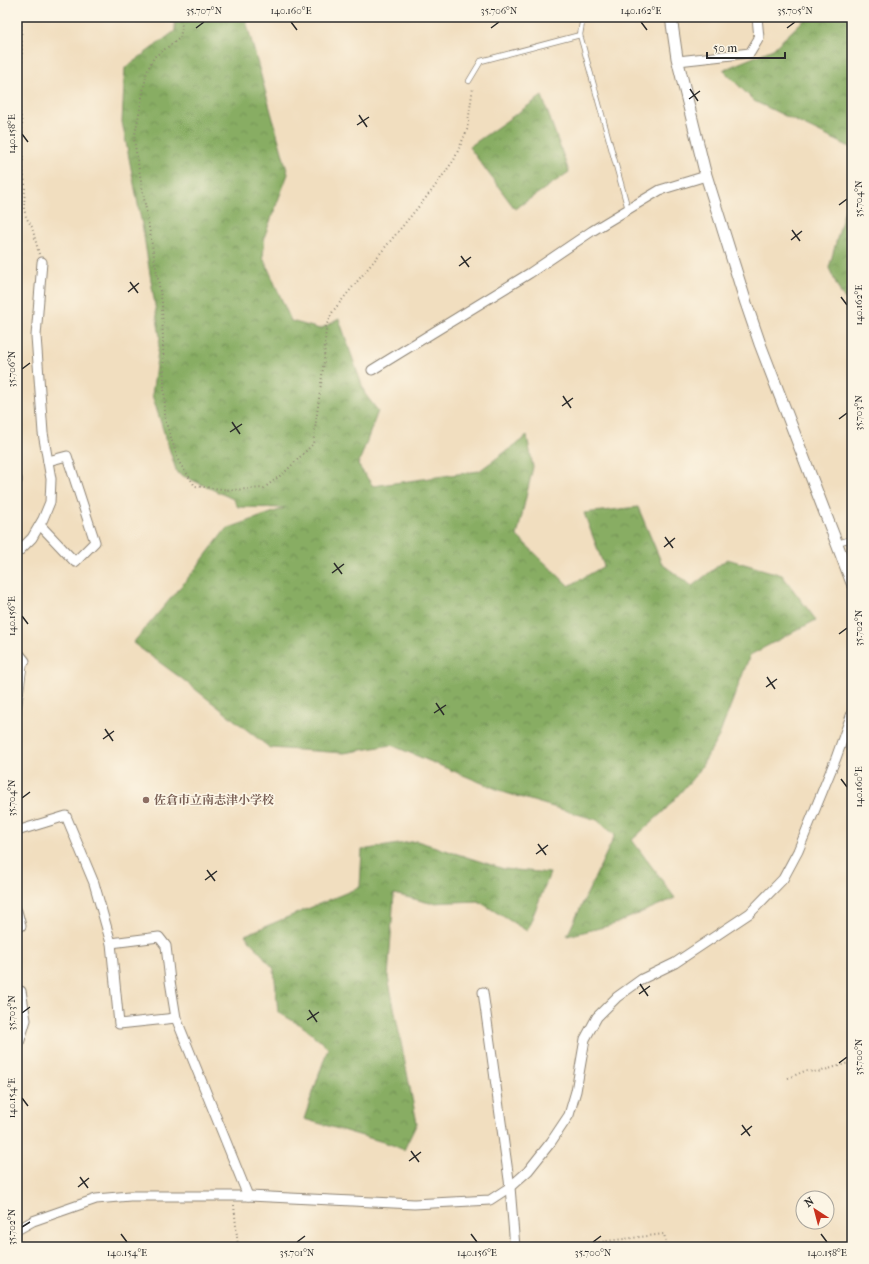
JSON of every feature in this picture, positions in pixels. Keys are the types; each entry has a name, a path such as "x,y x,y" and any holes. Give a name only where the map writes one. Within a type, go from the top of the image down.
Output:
{"street":[{"path":"671,17 678,61 706,176 760,344 852,583"},
{"path":"678,61 750,53 759,38 757,17"},
{"path":"372,370 530,273 592,231 660,190 706,176"},
{"path":"17,552 20,551 32,538 40,525 50,502 51,479 43,433 36,336 42,262"},
{"path":"40,525 75,562 95,542 67,456 48,461"},
{"path":"17,651 25,661"},
{"path":"17,1230 33,1222 96,1199 130,1196 248,1196 414,1204 490,1200 510,1187 528,1171 551,1142 569,1115 576,1091 585,1039 597,1017 617,997 642,979 675,963 750,913 783,879 798,851 836,758 852,713"},
{"path":"17,831 66,816 94,883 111,943 119,1024 176,1018"},
{"path":"17,911 21,926 17,927"},
{"path":"111,943 159,937 164,941 166,946 170,987 176,1018 248,1196"},
{"path":"17,990 21,991 26,1020 17,1050"},
{"path":"483,992 510,1187 515,1247"}],"lane":[{"path":"583,17 580,34 628,209"},
{"path":"470,81 481,62 580,34"},
{"path":"837,544 852,539"},
{"path":"18,714 25,661"}],"path":[{"path":"21,17 22,58 17,95 22,123 23,169 25,184 24,208 26,217 32,227 42,262"},
{"path":"179,17 182,26 180,38 154,57 147,71 134,140 162,303 165,420 180,462 195,486 231,490 264,488 285,472 313,444 324,361 326,326 333,311 433,189 454,160 467,130 475,71"},
{"path":"788,1078 805,1070 818,1072 852,1062"},
{"path":"233,1196 238,1247"},
{"path":"558,1247 664,1234 667,1247"}],"green space":[{"path":"175,17 245,17 288,174 265,235 263,257 291,321 320,329 339,319 365,394 378,411 358,465 373,486 479,471 527,436 533,467 517,536 569,586 604,566 584,513 638,507 662,564 692,586 727,559 782,575 816,620 750,655 719,736 699,771 665,810 632,840 675,898 612,925 567,936 615,835 597,820 506,793 391,745 344,753 270,748 181,678 133,643 193,572 226,529 285,508 238,507 233,499 177,473 152,395 160,337 143,230 122,122 125,68 175,31"},
{"path":"807,17 852,17 852,148 754,101 723,70 773,49"},
{"path":"542,96 569,172 515,209 469,147"},
{"path":"852,184 852,304 842,296 829,268"},
{"path":"417,841 504,869 550,873 527,931 478,901 430,903 394,894 388,977 417,1123 404,1150 390,1144 304,1119 328,1048 305,1028 278,1012 274,969 245,935 360,887 362,850"}],"place":[{"name":"佐倉市立南志津小学校","path":"146,800"}]}
